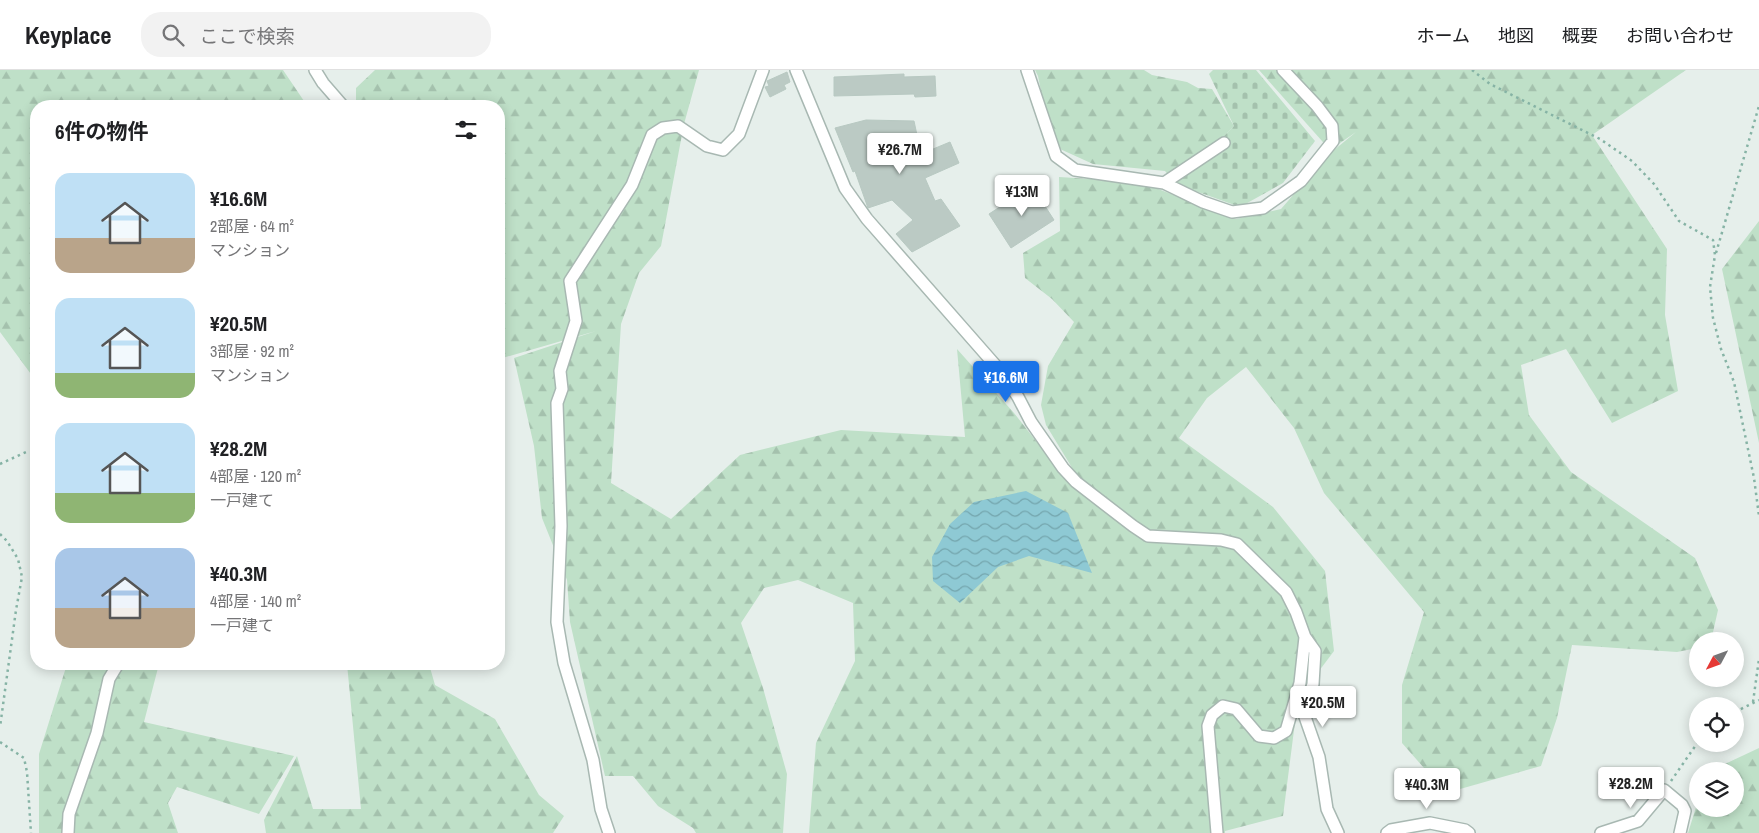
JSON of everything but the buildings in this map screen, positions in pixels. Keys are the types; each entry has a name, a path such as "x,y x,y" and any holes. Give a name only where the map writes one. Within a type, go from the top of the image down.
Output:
{"street":[{"path":"315,70 338,100"},
{"path":"610,833 601,809 593,760 564,663 557,622 561,526 557,403 562,389 560,371 576,321 570,281 632,185 652,135 663,128 678,126 707,146 723,150 739,134 763,70"},
{"path":"796,70 845,188 867,219 1003,374 1031,422 1063,468 1076,482 1148,536 1221,540 1237,544 1286,592 1315,651 1312,684 1304,714 1319,757 1327,809 1338,833"},
{"path":"1027,70 1056,156 1075,170 1164,183 1203,202 1232,212 1263,208 1301,181 1333,141 1332,126 1317,106 1283,70"},
{"path":"1164,183 1224,143"},
{"path":"1217,833 1208,726 1212,715 1222,706 1236,709 1259,736 1274,738 1286,731 1300,683 1306,636"},
{"path":"68,833 69,814 98,733 109,679 114,670"},
{"path":"1601,833 1638,821 1664,790 1686,811 1680,833"},
{"path":"1387,833 1391,830 1430,823 1465,830 1469,833"}],"path":[{"path":"1472,70 1490,84 1600,140 1632,161 1654,184 1679,221 1713,240 1715,255"},
{"path":"1759,106 1715,255 1710,287 1713,318 1721,349 1734,382 1754,478 1759,516"},
{"path":"0,464 26,452"},
{"path":"0,534 7,541 18,559 22,577 0,727"},
{"path":"1753,702 1759,660"},
{"path":"1744,707 1759,700"},
{"path":"0,742 24,758 27,772 31,833"},
{"path":"1664,790 1691,752"}],"green space":[{"path":"0,70 283,70 303,100 30,100 30,373 0,332"},
{"path":"375,70 699,70 684,124 661,246 639,273 621,324 611,483 671,519 740,455 841,430 965,437 957,349 1014,413 1068,482 1077,476 1046,425 1041,405 1048,366 1074,322 1052,299 1025,278 1023,253 1060,231 1059,177 1140,182 1236,219 1281,209 1328,155 1356,132 1330,150 1259,70 1686,70 1592,135 1667,249 1665,315 1678,391 1612,423 1566,349 1521,365 1529,415 1571,472 1695,558 1718,610 1713,632 1689,632 1689,650 1677,652 1572,645 1557,718 1541,766 1446,793 1402,743 1402,685 1424,612 1324,493 1294,428 1246,367 1207,398 1179,438 1273,507 1325,571 1334,651 1298,699 1283,816 1225,831 1225,833 809,833 816,743 855,661 853,603 798,580 764,588 741,623 763,688 787,774 783,833 696,833 693,828 658,806 633,776 605,776 570,622 567,580 542,518 534,446 514,358 596,331 505,357 505,100 356,100 356,88"},
{"path":"1035,70 1144,70 1152,75 1187,82 1198,88 1212,89 1234,126 1176,184 1165,171 1093,164 1060,149 1044,106"},
{"path":"1213,70 1256,70 1315,141 1283,183 1240,207 1176,184 1234,126 1209,74"},
{"path":"1759,221 1759,443 1722,269"},
{"path":"65,670 157,670 144,722 294,756 259,814 177,787 168,803 178,833 39,833 39,754"},
{"path":"348,670 431,670 435,685 495,719 539,795 564,816 553,833 266,833 264,820 297,756 313,809 361,809"},
{"path":"1759,748 1759,833 1688,833 1693,817 1744,817 1744,762 1729,762"}],"water":[{"path":"1026,491 1068,513 1092,573 1029,556 998,567 960,603 933,581 932,557 950,524 974,502"}]}
